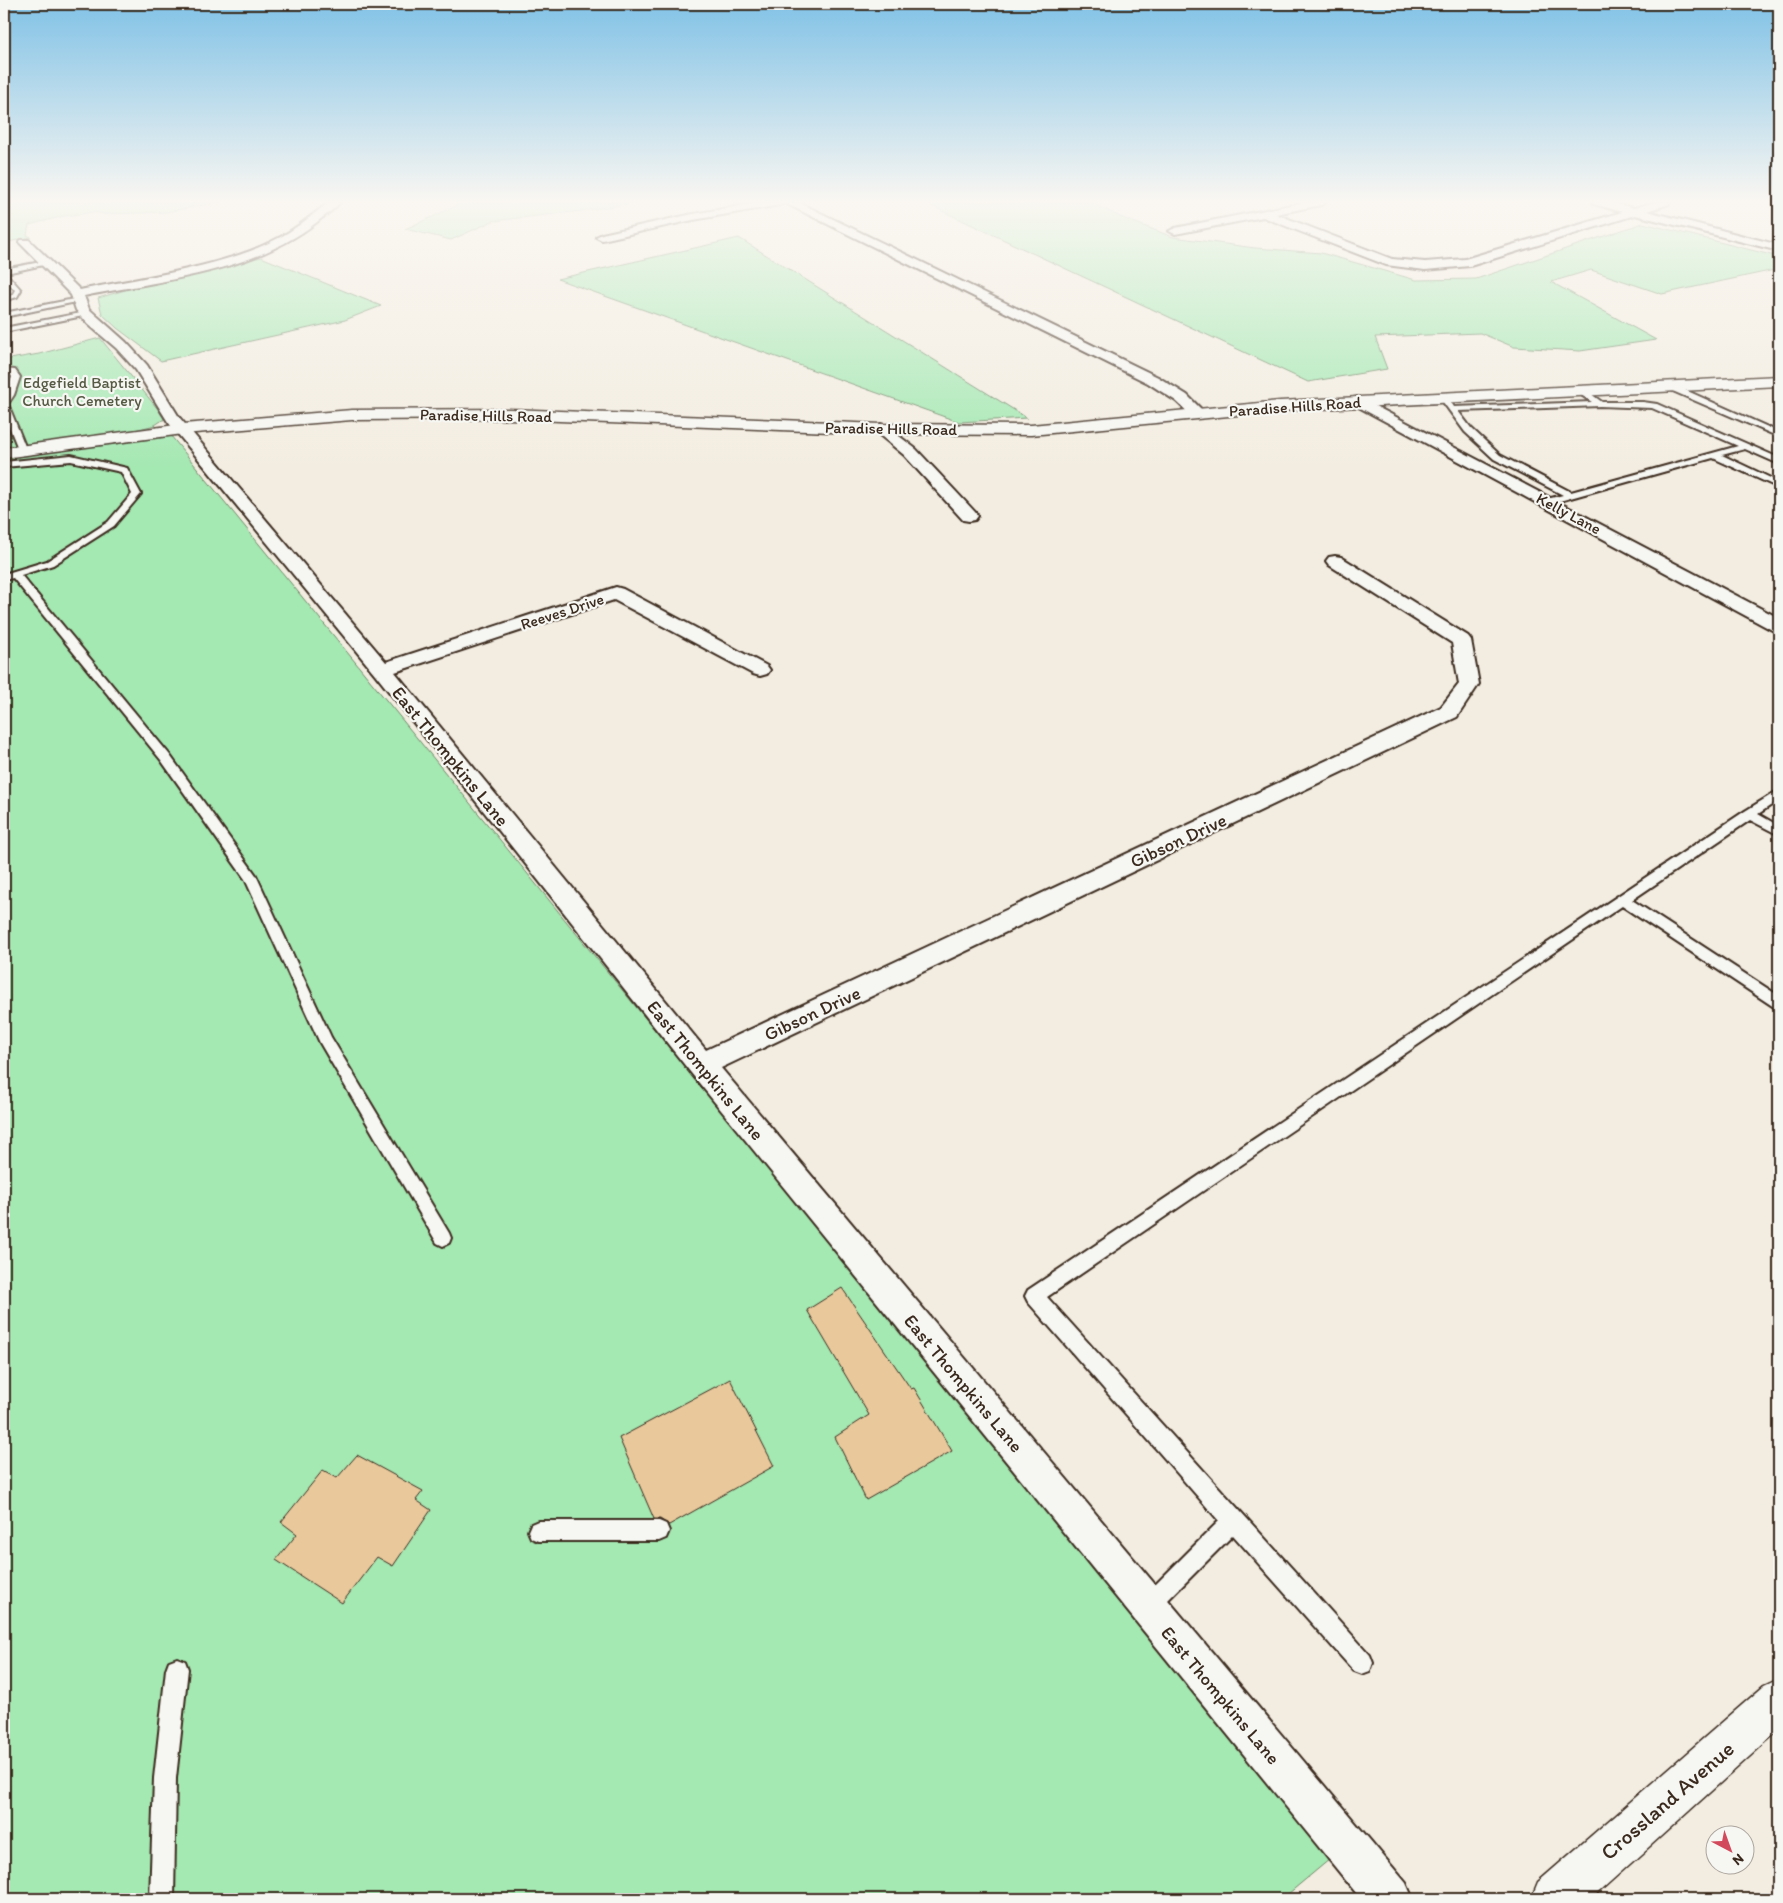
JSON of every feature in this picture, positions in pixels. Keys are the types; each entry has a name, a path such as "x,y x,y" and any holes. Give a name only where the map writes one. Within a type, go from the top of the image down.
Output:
{"street":[{"name":"East Thompkins Lane","path":"72,291 78,297 86,314 142,368 173,419 382,670 701,1065 1390,1899"},
{"path":"78,297 105,291"},
{"path":"973,291 1173,391 1188,402 1198,414"},
{"name":"Paradise Hills Road","path":"4,453 183,429 352,415 500,414 882,429 1031,430 1198,414 1358,402 1448,404 1508,395 1779,381"},
{"name":"Kelly Lane","path":"1358,402 1779,626"},
{"path":"882,429 910,452 969,516"},
{"name":"Gibson Drive","path":"701,1065 1449,712 1469,684 1461,640 1335,560"},
{"name":"Reeves Drive","path":"382,670 616,593 760,670"},
{"name":"Crossland Avenue","path":"1555,1899 1779,1701"}],"lane":[{"path":"4,299 15,296 18,291"},
{"path":"4,316 78,297"},
{"path":"4,330 86,314"},
{"path":"4,371 12,372 16,377 10,395 4,404 23,451"},
{"path":"1671,387 1779,435"},
{"path":"1582,391 1600,404"},
{"path":"1508,395 1520,406"},
{"path":"1448,404 1520,406 1643,404 1654,406 1779,461"},
{"path":"1448,404 1468,430 1497,457 1570,495"},
{"path":"1546,502 1746,446"},
{"path":"1714,455 1779,485"},
{"path":"4,465 71,458 124,470 137,494 111,524 50,563 9,576 165,757 251,878 325,1039 443,1238"},
{"path":"1362,1663 1233,1522 1034,1296 1779,794"},
{"path":"1750,814 1779,831"},
{"path":"1622,900 1779,1003"},
{"path":"1148,1606 1233,1522"},
{"path":"538,1531 659,1531"},
{"path":"162,1899 165,1778 177,1669"}],"green space":[{"path":"123,291 344,291 381,306 345,320 161,361 117,328 102,314 98,298"},
{"path":"590,291 823,291 1027,418 959,422"},
{"path":"1113,291 1567,291 1656,340 1580,351 1514,347 1480,333 1375,337 1387,369 1308,382"},
{"path":"1653,291 1677,291 1662,294"},
{"name":"Edgefield Baptist Church Cemetery","path":"100,338 164,419 155,425 127,432 4,448 4,360 39,354"},
{"path":"171,436 1330,1859 1282,1899 4,1899 4,458"}],"building":[{"path":"842,1288 911,1389 914,1388 952,1451 866,1500 835,1437 869,1415 807,1310"},
{"path":"730,1379 774,1466 669,1525 660,1519 654,1519 619,1438"},
{"path":"357,1455 423,1491 416,1500 431,1510 393,1566 377,1557 342,1603 276,1560 297,1534 281,1522 323,1470 337,1478"}]}
